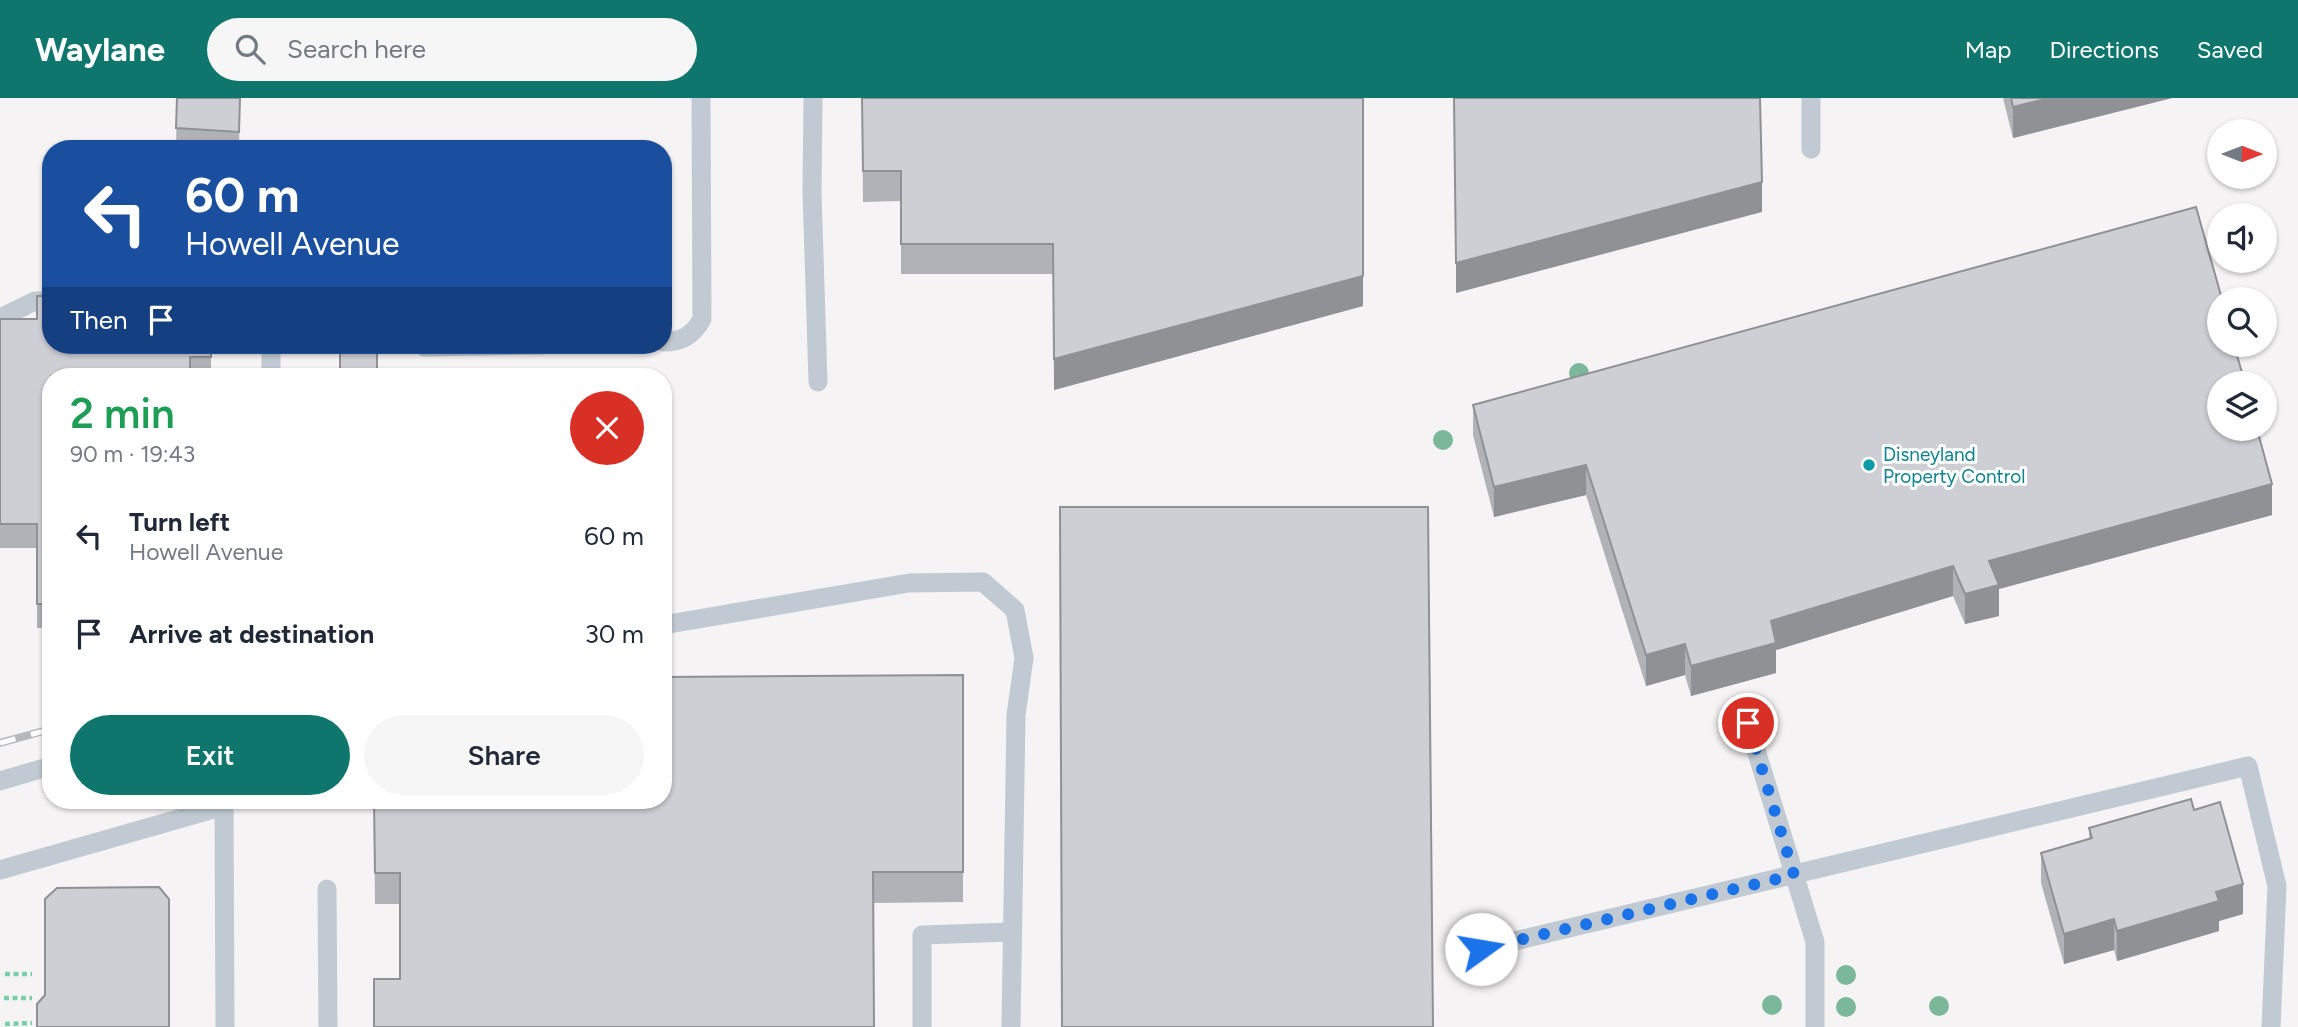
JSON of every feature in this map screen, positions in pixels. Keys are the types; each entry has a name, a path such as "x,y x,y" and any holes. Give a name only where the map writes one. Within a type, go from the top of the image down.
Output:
{"lane":[{"path":"672,342 686,338 702,319 701,98"},
{"path":"813,98 812,192 818,382"},
{"path":"1811,98 1811,149"},
{"path":"0,318 34,300 42,300"},
{"path":"672,623 909,583 983,582 1015,610 1024,658 1016,715 1011,1027"},
{"path":"1748,723 1815,942 1815,1027"},
{"path":"1481,949 2248,766 2277,886 2271,1027"},
{"path":"0,781 42,769"},
{"path":"0,870 214,809"},
{"path":"224,809 225,1027"},
{"path":"327,889 328,1027"},
{"path":"922,1027 922,935 1011,932"}],"path":[{"path":"5,974 32,974"},
{"path":"4,998 32,998"},
{"path":"5,1024 32,1023"}],"building":[{"path":"177,98 240,98 239,132 176,128"},
{"path":"862,98 1363,98 1363,276 1054,359 1053,244 901,244 901,171 863,171"},
{"path":"1454,98 1760,98 1762,182 1456,263"},
{"path":"2011,98 2050,98 2013,107"},
{"name":"Disneyland Property Control","path":"2196,207 2207,246 2207,273 2215,273 2219,287 2207,287 2207,357 2237,357 2242,371 2207,371 2207,441 2260,441 2272,484 1989,561 1999,585 1965,594 1953,566 1771,621 1776,643 1691,666 1685,644 1646,655 1586,465 1494,487 1473,405"},
{"path":"37,296 42,296 42,354 211,354 211,357 190,357 190,368 42,368 42,604 37,604 37,524 0,524 0,319 37,319"},
{"path":"340,354 377,354 377,368 340,368"},
{"path":"1060,507 1428,507 1433,1027 1062,1027"},
{"path":"963,675 963,872 873,872 874,1027 374,1027 374,979 400,979 400,873 375,873 374,809 672,809 672,677"},
{"path":"2191,799 2194,810 2220,802 2243,884 2216,892 2219,901 2117,931 2114,919 2064,934 2041,853 2092,838 2089,828"},
{"path":"159,887 169,899 169,1027 37,1027 37,1004 45,995 45,899 57,888"}],"railway":[{"path":"0,743 42,731"}],"place":[{"name":"Disneyland Property Control","path":"1869,465"}],"route":[{"path":"1481,949 1794,875 1748,723"}]}
